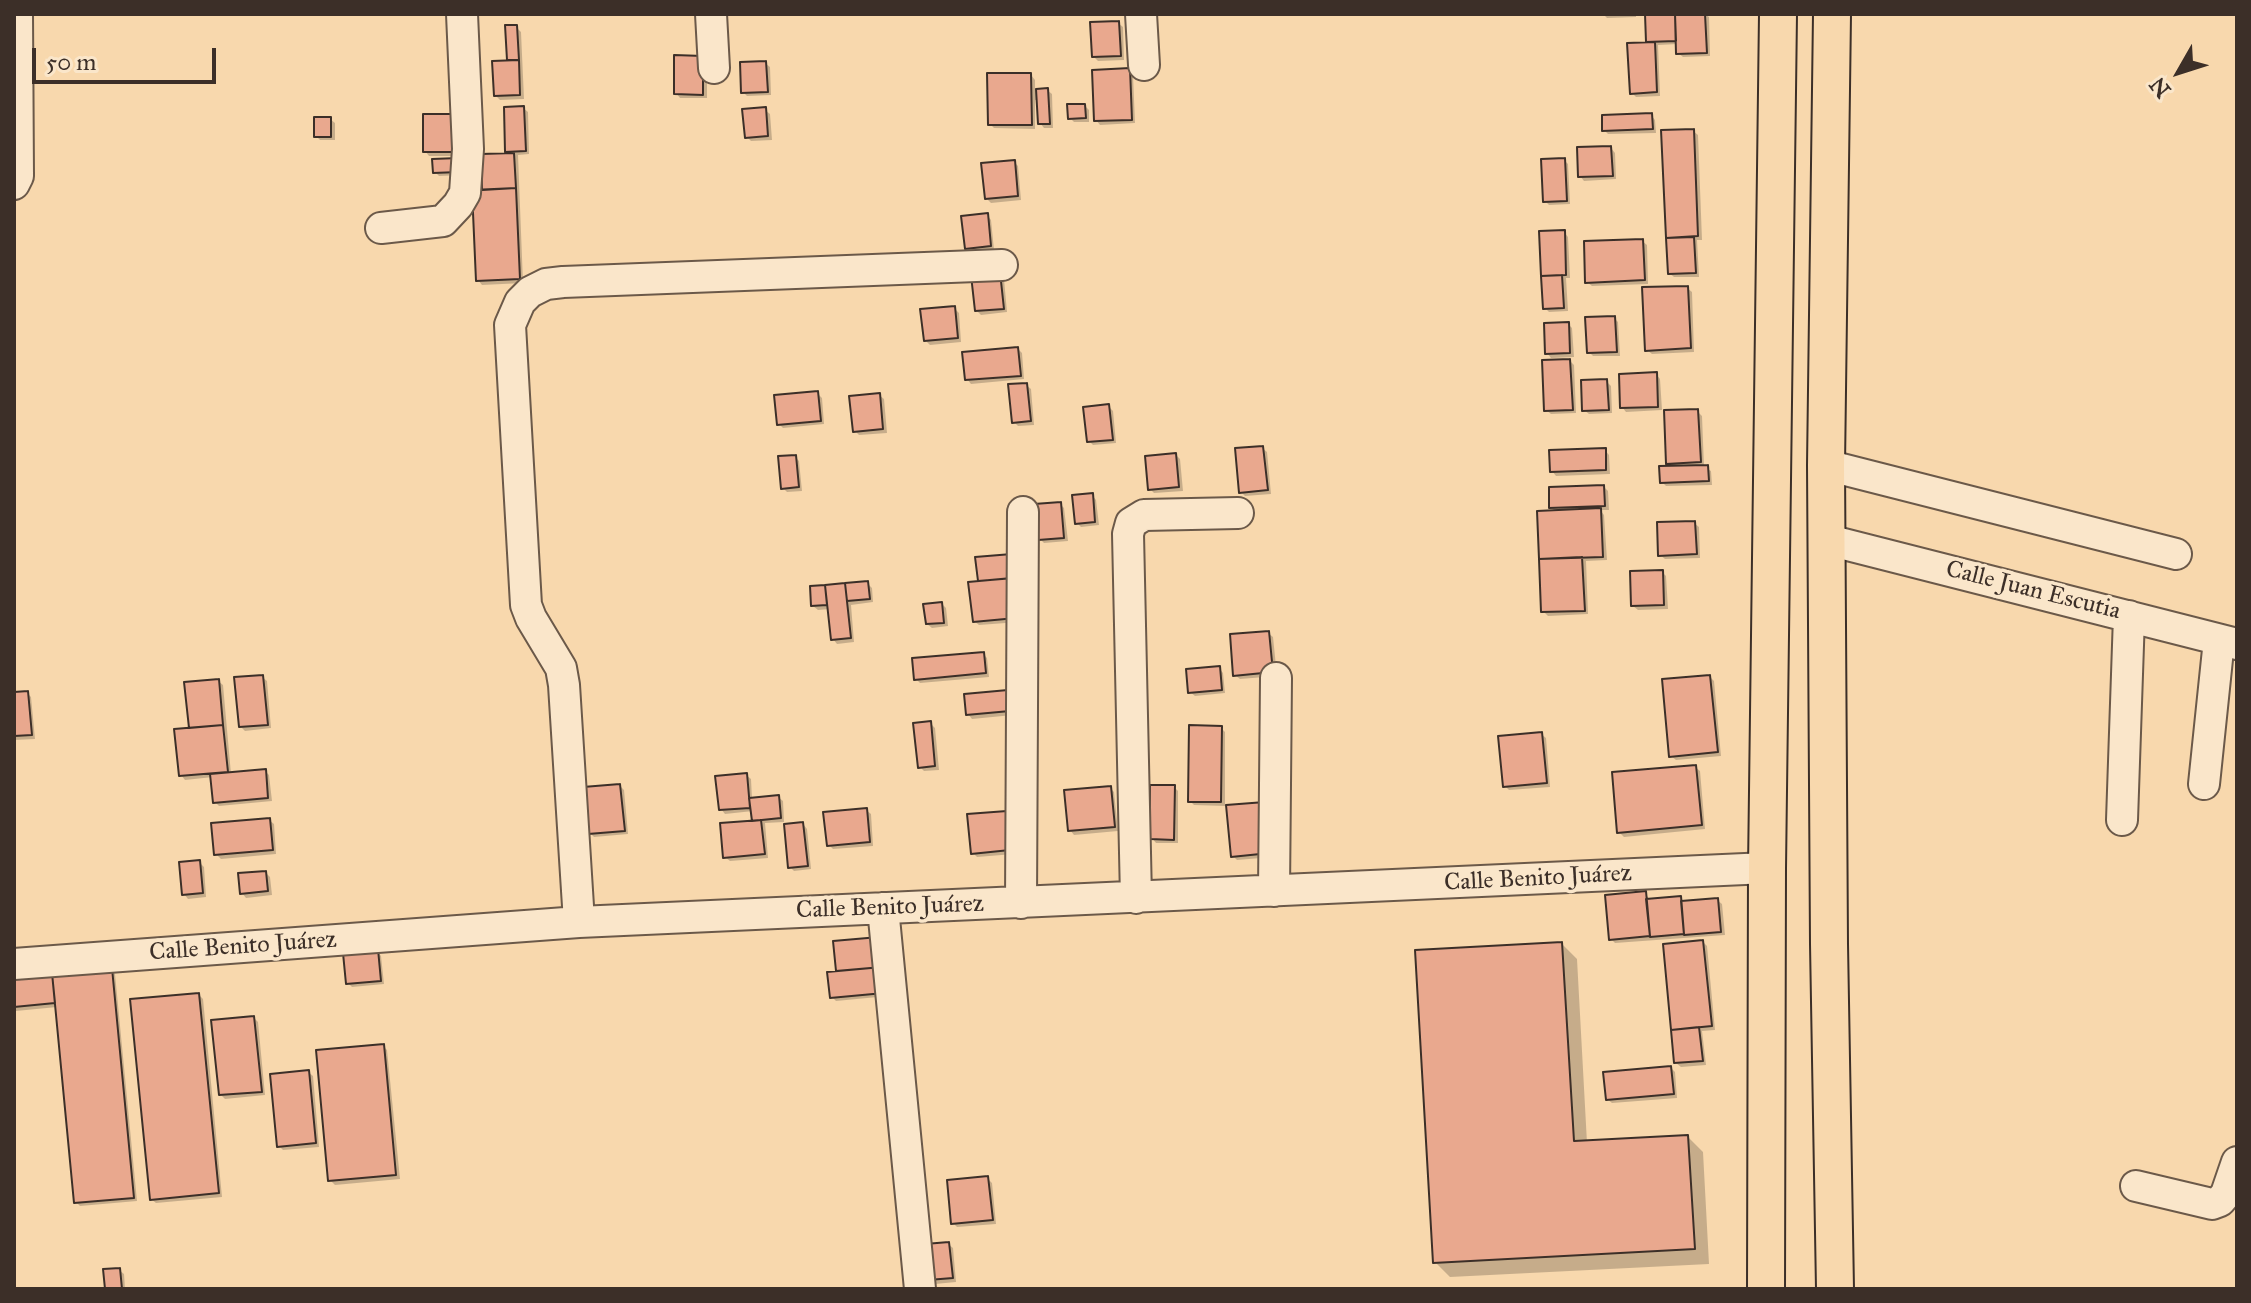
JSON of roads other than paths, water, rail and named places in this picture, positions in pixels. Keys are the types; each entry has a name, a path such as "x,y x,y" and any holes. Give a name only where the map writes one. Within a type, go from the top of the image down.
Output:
{"main road":[{"path":"1766,1289 1767,868 1778,14"},
{"path":"1832,14 1826,465 1835,1289"}],"street":[{"path":"14,184 18,176 17,14"},
{"path":"381,228 443,221 465,193 468,149 462,14"},
{"path":"711,14 714,68"},
{"path":"1141,14 1144,65"},
{"path":"579,922 564,685 561,668 526,605 510,325 520,302 530,292 546,284 563,282 1002,265"},
{"path":"1826,465 2176,554"},
{"path":"1021,903 1023,512"},
{"path":"1136,898 1128,534 1131,523 1144,515 1238,513"},
{"name":"Calle Juan Escutia","path":"1828,540 2228,642"},
{"path":"2122,820 2129,616"},
{"path":"2204,784 2228,642"},
{"path":"1274,891 1276,678"},
{"name":"Calle Benito Juárez","path":"14,964 579,922 1767,868"},
{"path":"883,908 920,1289"},
{"path":"2136,1186 2212,1204 2226,1194 2237,1162"}]}
